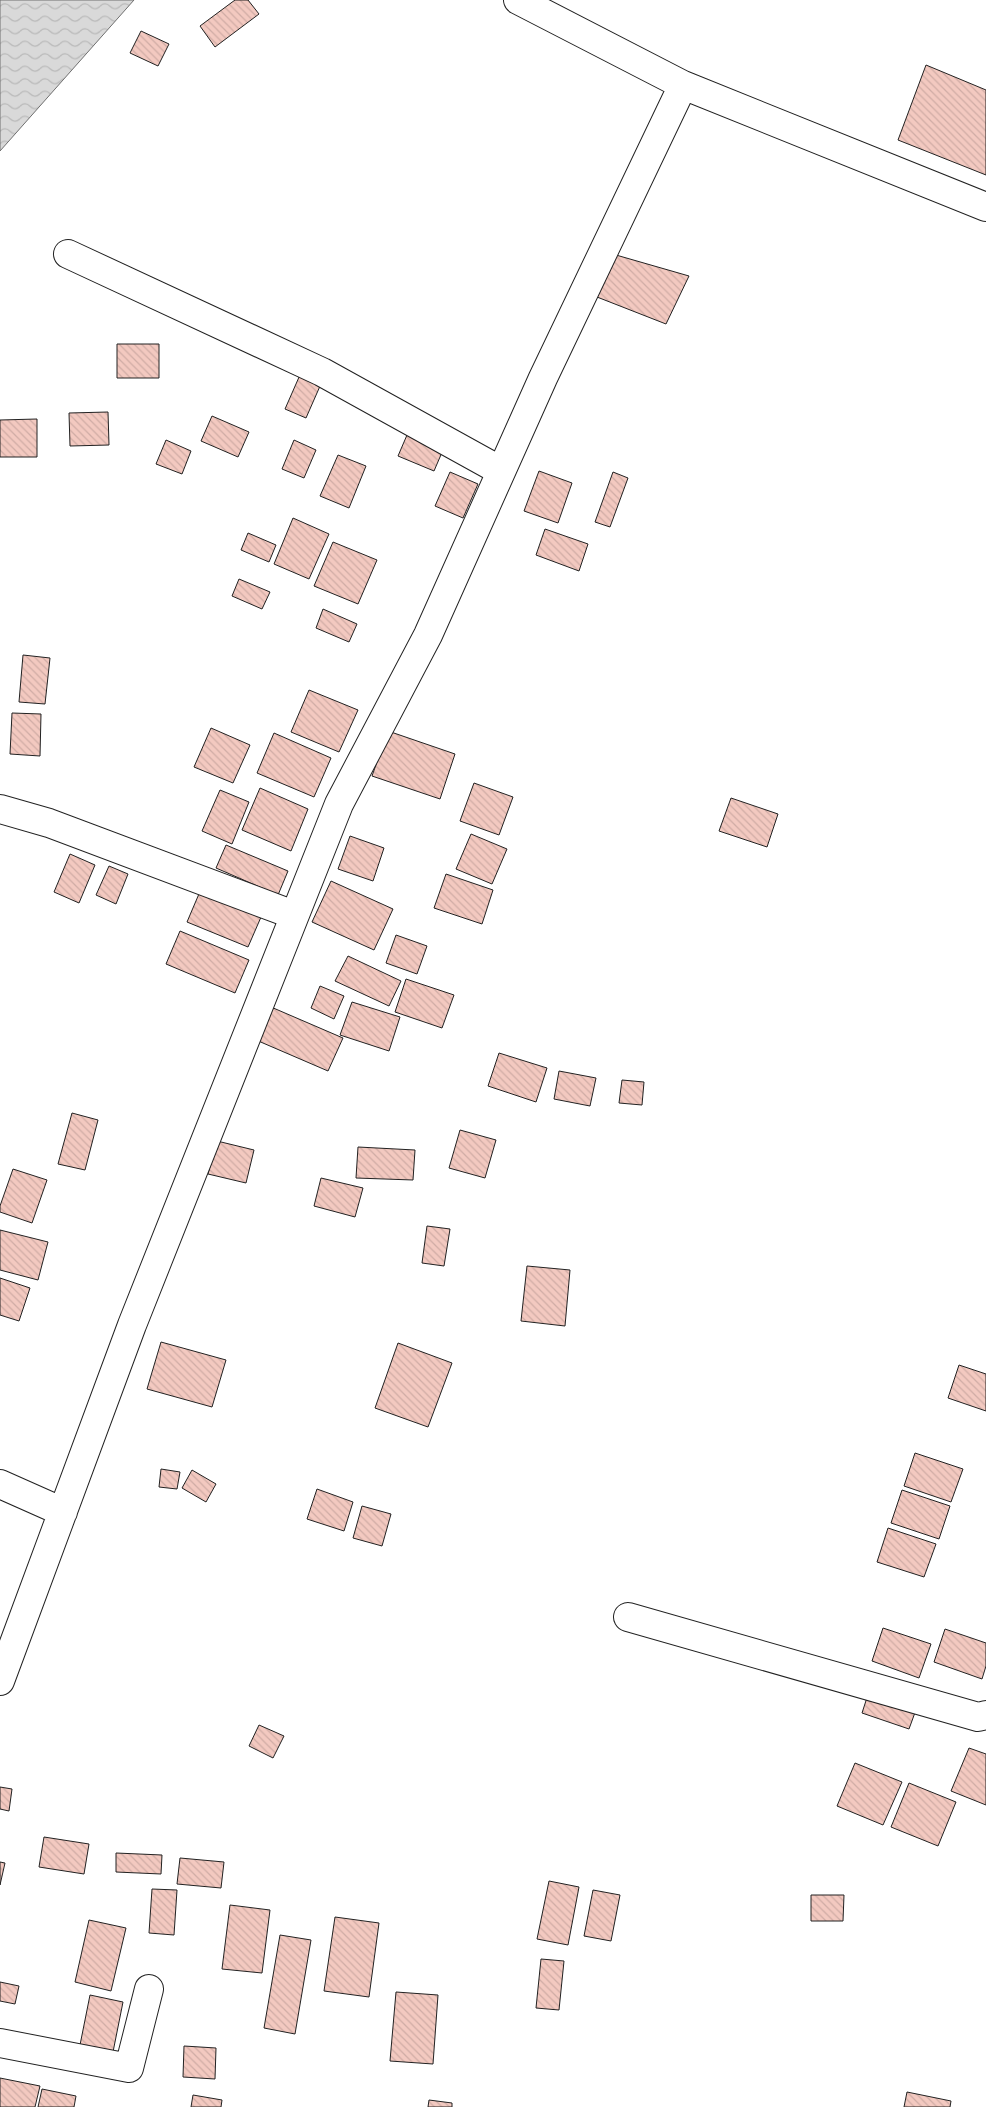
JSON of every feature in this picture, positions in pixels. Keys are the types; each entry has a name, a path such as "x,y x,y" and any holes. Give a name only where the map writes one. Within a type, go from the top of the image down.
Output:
{"street":[{"path":"518,0 683,85 986,207"},
{"path":"0,1681 132,1325 339,804 428,636 543,378 683,85"},
{"path":"68,254 322,372 502,471"},
{"path":"0,809 48,823 294,916"},
{"path":"0,1484 62,1512"},
{"path":"628,1616 978,1717 986,1716"},
{"path":"0,2044 129,2068 149,1989"}],"water":[{"path":"0,0 134,0 0,151"}],"building":[{"path":"235,0 248,0 259,14 215,47 200,26"},
{"path":"141,31 169,44 158,66 130,53"},
{"path":"926,65 986,90 986,175 898,140"},
{"path":"616,255 689,276 666,324 597,297"},
{"path":"117,344 159,344 159,378 117,378"},
{"path":"303,368 324,377 306,418 285,409"},
{"path":"108,412 109,445 70,446 69,413"},
{"path":"212,416 249,432 238,457 201,441"},
{"path":"37,419 37,457 0,457 0,420"},
{"path":"410,428 446,443 434,471 398,456"},
{"path":"166,440 191,451 182,474 156,464"},
{"path":"294,440 316,450 304,478 282,469"},
{"path":"338,455 366,466 349,508 320,496"},
{"path":"539,471 572,483 558,523 524,511"},
{"path":"450,472 478,484 463,518 435,506"},
{"path":"613,472 628,478 610,527 595,522"},
{"path":"293,518 329,534 309,579 274,564"},
{"path":"545,529 588,544 579,571 536,555"},
{"path":"248,533 276,545 269,562 241,550"},
{"path":"333,542 377,560 358,604 314,586"},
{"path":"239,579 270,592 262,609 232,596"},
{"path":"323,609 357,624 349,642 316,628"},
{"path":"23,655 50,658 45,704 19,702"},
{"path":"309,690 358,710 339,752 291,732"},
{"path":"12,713 41,714 40,756 10,754"},
{"path":"211,728 250,745 233,783 194,767"},
{"path":"388,731 455,754 440,799 372,776"},
{"path":"274,733 331,758 314,797 257,773"},
{"path":"474,783 513,797 499,835 460,821"},
{"path":"260,788 308,809 291,851 242,830"},
{"path":"220,790 249,802 232,844 202,831"},
{"path":"731,798 778,814 767,847 719,831"},
{"path":"471,834 507,849 492,884 456,869"},
{"path":"350,836 384,848 373,881 338,869"},
{"path":"226,845 288,871 278,895 216,868"},
{"path":"70,854 95,865 79,903 54,892"},
{"path":"109,866 128,874 116,904 96,895"},
{"path":"446,874 493,890 482,924 434,908"},
{"path":"207,875 268,901 248,947 187,922"},
{"path":"331,881 393,909 374,950 312,922"},
{"path":"180,931 249,960 235,993 166,964"},
{"path":"396,935 427,946 417,974 386,963"},
{"path":"348,956 401,981 389,1006 335,981"},
{"path":"406,979 454,995 442,1028 395,1012"},
{"path":"320,986 344,996 334,1019 311,1008"},
{"path":"352,1002 400,1017 389,1051 340,1035"},
{"path":"271,1007 343,1038 328,1071 256,1040"},
{"path":"499,1053 547,1068 536,1102 488,1086"},
{"path":"559,1071 596,1078 590,1106 554,1099"},
{"path":"622,1080 644,1082 642,1105 619,1103"},
{"path":"72,1113 98,1120 85,1170 58,1164"},
{"path":"460,1130 496,1140 485,1178 449,1168"},
{"path":"217,1141 254,1150 246,1183 208,1174"},
{"path":"358,1147 415,1150 413,1180 356,1178"},
{"path":"13,1169 47,1180 32,1223 0,1212 0,1206"},
{"path":"321,1178 363,1188 355,1217 314,1206"},
{"path":"427,1226 450,1229 444,1266 422,1263"},
{"path":"0,1230 48,1242 38,1280 0,1270"},
{"path":"527,1266 570,1270 565,1326 521,1321"},
{"path":"0,1278 30,1288 19,1321 0,1315"},
{"path":"161,1342 226,1360 212,1407 147,1389"},
{"path":"398,1343 452,1363 428,1427 375,1408"},
{"path":"959,1365 986,1374 986,1411 948,1398"},
{"path":"915,1453 963,1469 951,1502 904,1486"},
{"path":"161,1469 180,1472 177,1489 159,1487"},
{"path":"192,1470 216,1484 206,1502 182,1488"},
{"path":"317,1489 353,1502 344,1531 307,1519"},
{"path":"902,1490 950,1506 939,1539 891,1523"},
{"path":"362,1506 391,1514 382,1546 353,1538"},
{"path":"888,1528 936,1544 924,1577 877,1562"},
{"path":"883,1628 931,1644 919,1678 872,1661"},
{"path":"945,1629 986,1643 986,1666 982,1679 934,1662"},
{"path":"873,1679 921,1696 909,1729 862,1713"},
{"path":"259,1725 284,1736 273,1758 249,1746"},
{"path":"969,1748 986,1754 986,1805 951,1791"},
{"path":"855,1763 902,1782 883,1825 837,1806"},
{"path":"909,1783 956,1802 938,1846 891,1827"},
{"path":"0,1787 12,1789 9,1811 0,1809"},
{"path":"44,1837 89,1844 84,1874 39,1867"},
{"path":"116,1853 162,1855 161,1874 116,1872"},
{"path":"180,1858 224,1862 221,1888 177,1884"},
{"path":"0,1862 5,1863 0,1885"},
{"path":"549,1881 579,1887 568,1945 537,1939"},
{"path":"152,1889 177,1890 174,1935 149,1933"},
{"path":"593,1890 620,1895 611,1941 584,1936"},
{"path":"811,1895 844,1895 843,1921 811,1921"},
{"path":"230,1905 270,1910 262,1973 222,1969"},
{"path":"335,1917 379,1923 369,1997 324,1991"},
{"path":"89,1920 126,1928 111,1991 75,1982"},
{"path":"280,1935 311,1940 295,2034 264,2028"},
{"path":"541,1959 564,1961 559,2010 536,2008"},
{"path":"0,1982 19,1986 15,2004 0,2001"},
{"path":"396,1992 438,1995 433,2064 390,2061"},
{"path":"90,1995 123,2002 113,2052 80,2045"},
{"path":"184,2046 216,2048 215,2079 183,2077"},
{"path":"0,2078 40,2086 35,2107 0,2107"},
{"path":"42,2089 76,2096 74,2107 38,2107"},
{"path":"907,2092 951,2101 950,2107 904,2107"},
{"path":"193,2095 222,2100 221,2107 191,2107"},
{"path":"429,2100 452,2103 452,2107 428,2107"}]}
